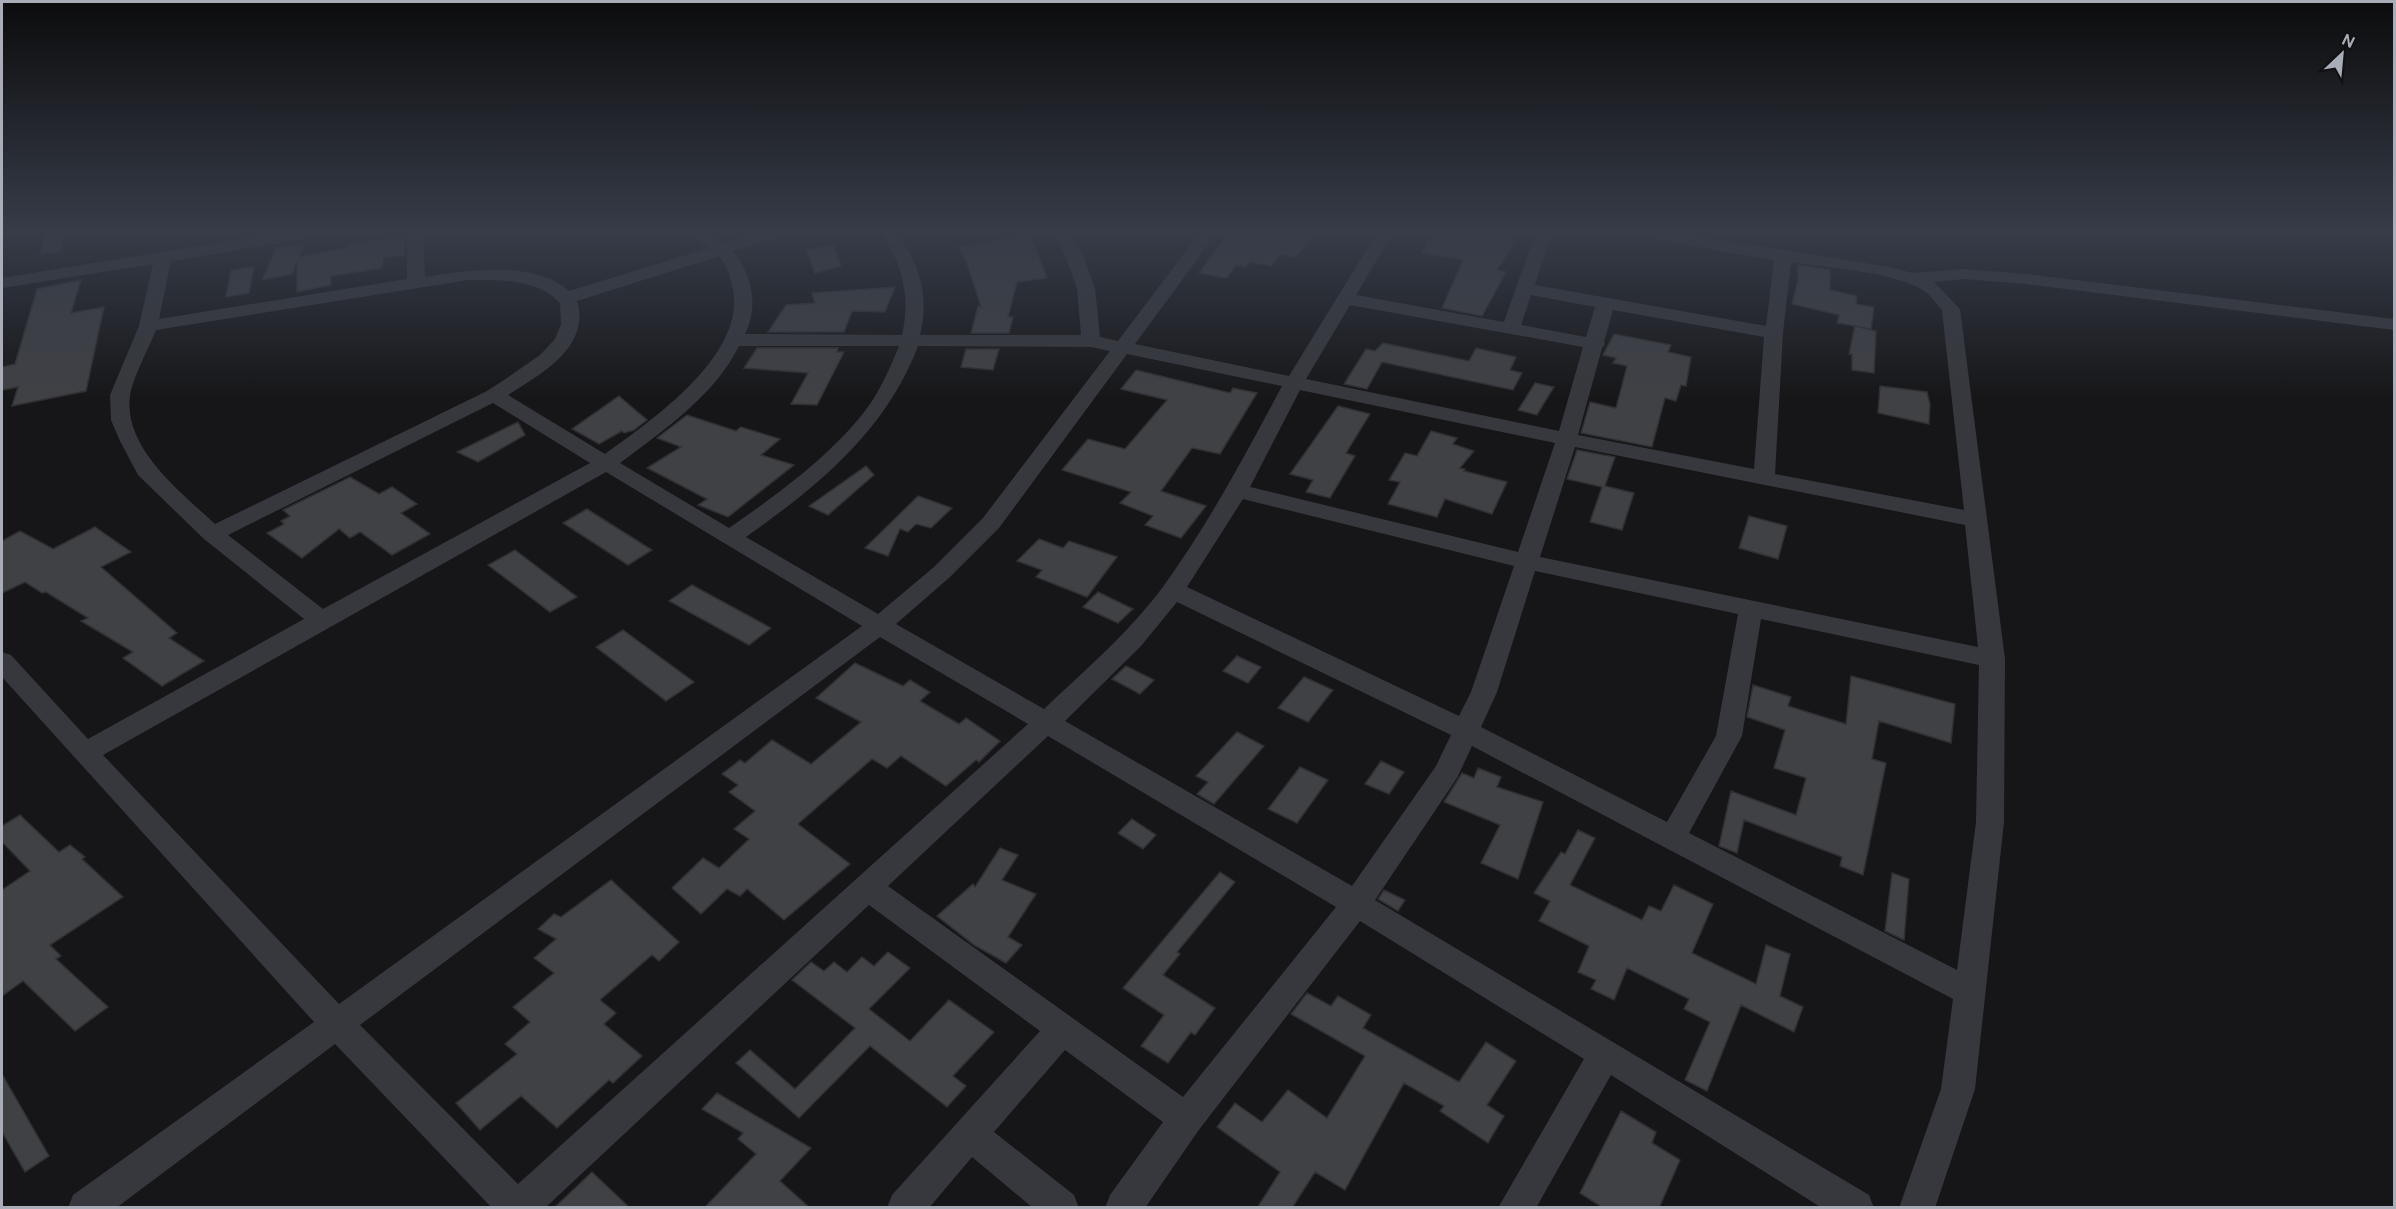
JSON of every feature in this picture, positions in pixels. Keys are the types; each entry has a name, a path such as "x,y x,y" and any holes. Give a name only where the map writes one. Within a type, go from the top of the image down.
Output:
{"street":[{"path":"156,287 148,326 120,395 121,420 146,470 251,567 321,620"},
{"path":"148,326 383,287"},
{"path":"213,534 494,395 532,369 554,351 570,327 570,306 567,298 548,287"},
{"path":"567,298 600,287"},
{"path":"85,753 605,464 684,402 718,364 733,340 743,314 742,287"},
{"path":"730,538 767,512 841,450 876,410 906,355 915,318 914,287"},
{"path":"1086,287 1091,341"},
{"path":"86,1208 879,626 942,572 990,523 1022,484 1167,287"},
{"path":"6,674 85,753 337,1024 517,1208 1047,722 1132,640 1173,590 1238,491 1294,383 1353,287"},
{"path":"1764,478 1779,287"},
{"path":"1917,1208 1958,1089 1990,822 1992,658 1951,309 1931,287"},
{"path":"2093,287 2394,325"},
{"path":"1510,328 1526,289 1774,333"},
{"path":"1346,299 1596,344"},
{"path":"1123,1208 1186,1119 1356,904 1447,771 1484,692 1528,562 1596,344 1605,304"},
{"path":"733,340 1091,341 1976,520"},
{"path":"494,395 605,464 879,626 1356,904 1856,1208"},
{"path":"1238,491 1528,562 1992,658"},
{"path":"1173,590 1466,731 1969,992"},
{"path":"1672,839 1730,736 1751,609"},
{"path":"867,887 1186,1119"},
{"path":"906,1208 1062,1029"},
{"path":"1516,1208 1605,1054"},
{"path":"970,1134 1061,1208"}],"building":[{"path":"79,287 71,313 104,307 86,391 12,406 18,387 2,390 2,367 15,364 37,289"},
{"path":"228,287 250,287 249,293 226,297"},
{"path":"297,287 319,287 297,292"},
{"path":"895,287 885,312 852,311 844,332 768,332 786,305 815,303 812,293"},
{"path":"975,287 1016,287 1008,317 1013,317 1009,333 971,333 978,306 981,307"},
{"path":"1451,287 1498,287 1482,316 1442,308"},
{"path":"1796,287 1830,287 1830,290 1857,296 1856,304 1874,307 1871,329 1837,323 1839,315 1792,304"},
{"path":"1855,326 1876,331 1874,373 1852,370 1852,354 1849,354"},
{"path":"1614,334 1671,345 1668,352 1691,357 1686,386 1681,385 1676,401 1665,398 1652,447 1581,433 1590,402 1616,408 1627,366 1613,363 1616,358 1603,355"},
{"path":"1383,343 1469,361 1476,348 1516,357 1510,370 1522,373 1513,390 1382,362 1367,389 1344,384 1366,349 1375,351"},
{"path":"757,348 838,348 837,352 844,352 817,405 791,404 808,373 744,368"},
{"path":"966,349 999,349 993,370 961,367"},
{"path":"1136,370 1230,393 1233,388 1257,393 1220,454 1192,448 1161,491 1206,506 1181,538 1145,525 1153,516 1120,503 1131,492 1062,470 1088,439 1125,449 1167,400 1121,389"},
{"path":"1535,383 1554,387 1537,415 1518,410"},
{"path":"1880,386 1927,392 1930,404 1929,424 1878,413"},
{"path":"619,396 647,420 634,430 624,433 622,431 599,444 572,429"},
{"path":"1338,406 1370,414 1346,453 1355,456 1330,498 1306,492 1313,480 1290,474"},
{"path":"687,415 736,431 741,427 780,439 761,455 794,465 728,517 698,505 707,499 647,468 681,447 657,438"},
{"path":"518,422 525,435 478,462 457,452"},
{"path":"1431,431 1457,438 1453,444 1474,451 1460,468 1465,469 1464,471 1507,482 1492,514 1445,499 1437,517 1388,504 1400,482 1389,480 1405,453 1417,456"},
{"path":"1577,450 1615,457 1605,486 1634,493 1622,530 1590,522 1602,487 1567,479"},
{"path":"866,466 874,475 828,515 809,506"},
{"path":"350,477 379,494 392,487 417,504 401,513 430,534 392,555 360,532 350,538 339,529 302,558 267,533 284,524 281,521 290,516 283,510"},
{"path":"918,496 952,508 931,528 916,524 908,532 900,529 888,556 865,548"},
{"path":"587,509 652,550 628,565 563,523"},
{"path":"1749,516 1787,526 1778,559 1739,548"},
{"path":"95,527 131,552 101,567 177,633 169,638 204,661 162,686 123,658 133,652 81,621 88,618 46,592 42,593 25,582 2,593 2,541 20,531 53,549"},
{"path":"1039,539 1063,548 1069,541 1117,557 1087,597 1036,577 1042,570 1017,561"},
{"path":"515,550 577,597 550,612 488,565"},
{"path":"692,585 771,628 749,645 669,601"},
{"path":"1098,592 1133,609 1118,623 1083,607"},
{"path":"623,630 694,682 666,701 596,647"},
{"path":"1237,656 1261,667 1248,683 1223,671"},
{"path":"855,663 903,686 910,680 930,692 920,701 959,724 966,718 1000,741 979,762 976,760 946,786 901,756 887,768 872,759 798,824 850,864 784,920 747,889 740,896 727,889 701,914 672,888 703,858 719,868 749,839 734,829 755,811 729,792 738,785 722,774 740,760 745,763 772,740 811,764 861,722 816,698"},
{"path":"1126,666 1154,680 1140,694 1112,679"},
{"path":"1851,676 1955,704 1951,743 1879,721 1872,759 1886,763 1863,875 1840,866 1842,857 1744,820 1737,853 1719,846 1731,791 1796,815 1806,778 1774,768 1785,730 1747,717 1753,685 1791,697 1788,706 1846,724"},
{"path":"1304,677 1333,690 1308,722 1278,708"},
{"path":"1237,732 1264,746 1214,804 1197,794 1208,782 1196,776"},
{"path":"1381,761 1404,772 1389,794 1365,784"},
{"path":"1300,767 1328,780 1297,823 1268,809"},
{"path":"1478,768 1501,777 1497,787 1543,802 1518,879 1481,863 1500,825 1444,802 1462,773 1474,778"},
{"path":"20,815 59,852 70,845 85,857 82,859 123,897 50,945 61,956 56,959 108,1007 75,1031 23,981 2,996 2,890 30,871 2,842 2,826"},
{"path":"1132,819 1156,835 1143,849 1118,833"},
{"path":"1578,830 1595,838 1570,885 1642,920 1649,906 1661,911 1674,885 1713,904 1692,953 1756,984 1766,945 1790,954 1780,996 1803,1007 1794,1032 1741,1005 1707,1091 1685,1080 1710,1022 1684,1009 1689,999 1627,968 1614,1000 1591,989 1596,980 1578,972 1589,946 1539,921 1550,901 1534,893 1561,852 1565,854"},
{"path":"1000,848 1018,855 1002,880 1036,894 1008,937 1022,945 1006,963 974,945 937,916 973,884 975,887"},
{"path":"1220,872 1235,882 1177,952 1180,954 1163,975 1215,1008 1195,1035 1191,1032 1168,1063 1141,1046 1164,1015 1123,988"},
{"path":"1892,873 1909,879 1904,940 1885,931"},
{"path":"611,880 679,942 659,961 652,955 600,1000 616,1013 604,1024 642,1056 613,1083 609,1080 557,1128 521,1096 480,1130 456,1103 517,1054 505,1044 530,1022 513,1007 554,973 534,958 556,939 538,929 554,914 561,917"},
{"path":"1384,890 1405,900 1398,911 1378,899"},
{"path":"888,952 910,968 869,1009 910,1041 949,1000 994,1032 953,1076 966,1086 947,1107 870,1046 799,1118 736,1063 750,1050 795,1089 855,1028 792,980 811,962 824,971 834,962 847,972 862,957 874,966"},
{"path":"1307,993 1331,1006 1338,996 1371,1015 1363,1028 1459,1082 1486,1042 1516,1061 1487,1105 1504,1116 1488,1143 1440,1111 1444,1106 1404,1083 1345,1190 1315,1172 1292,1208 1257,1208 1280,1172 1217,1127 1235,1103 1262,1122 1288,1090 1327,1118 1365,1056 1291,1014"},
{"path":"2,1074 49,1156 25,1172 2,1132"},
{"path":"717,1093 811,1148 780,1181 810,1208 704,1208 756,1154 738,1139 743,1133 702,1109"},
{"path":"1621,1111 1656,1132 1652,1143 1680,1160 1659,1208 1603,1208 1580,1193"},
{"path":"592,1172 630,1208 554,1208"}]}
